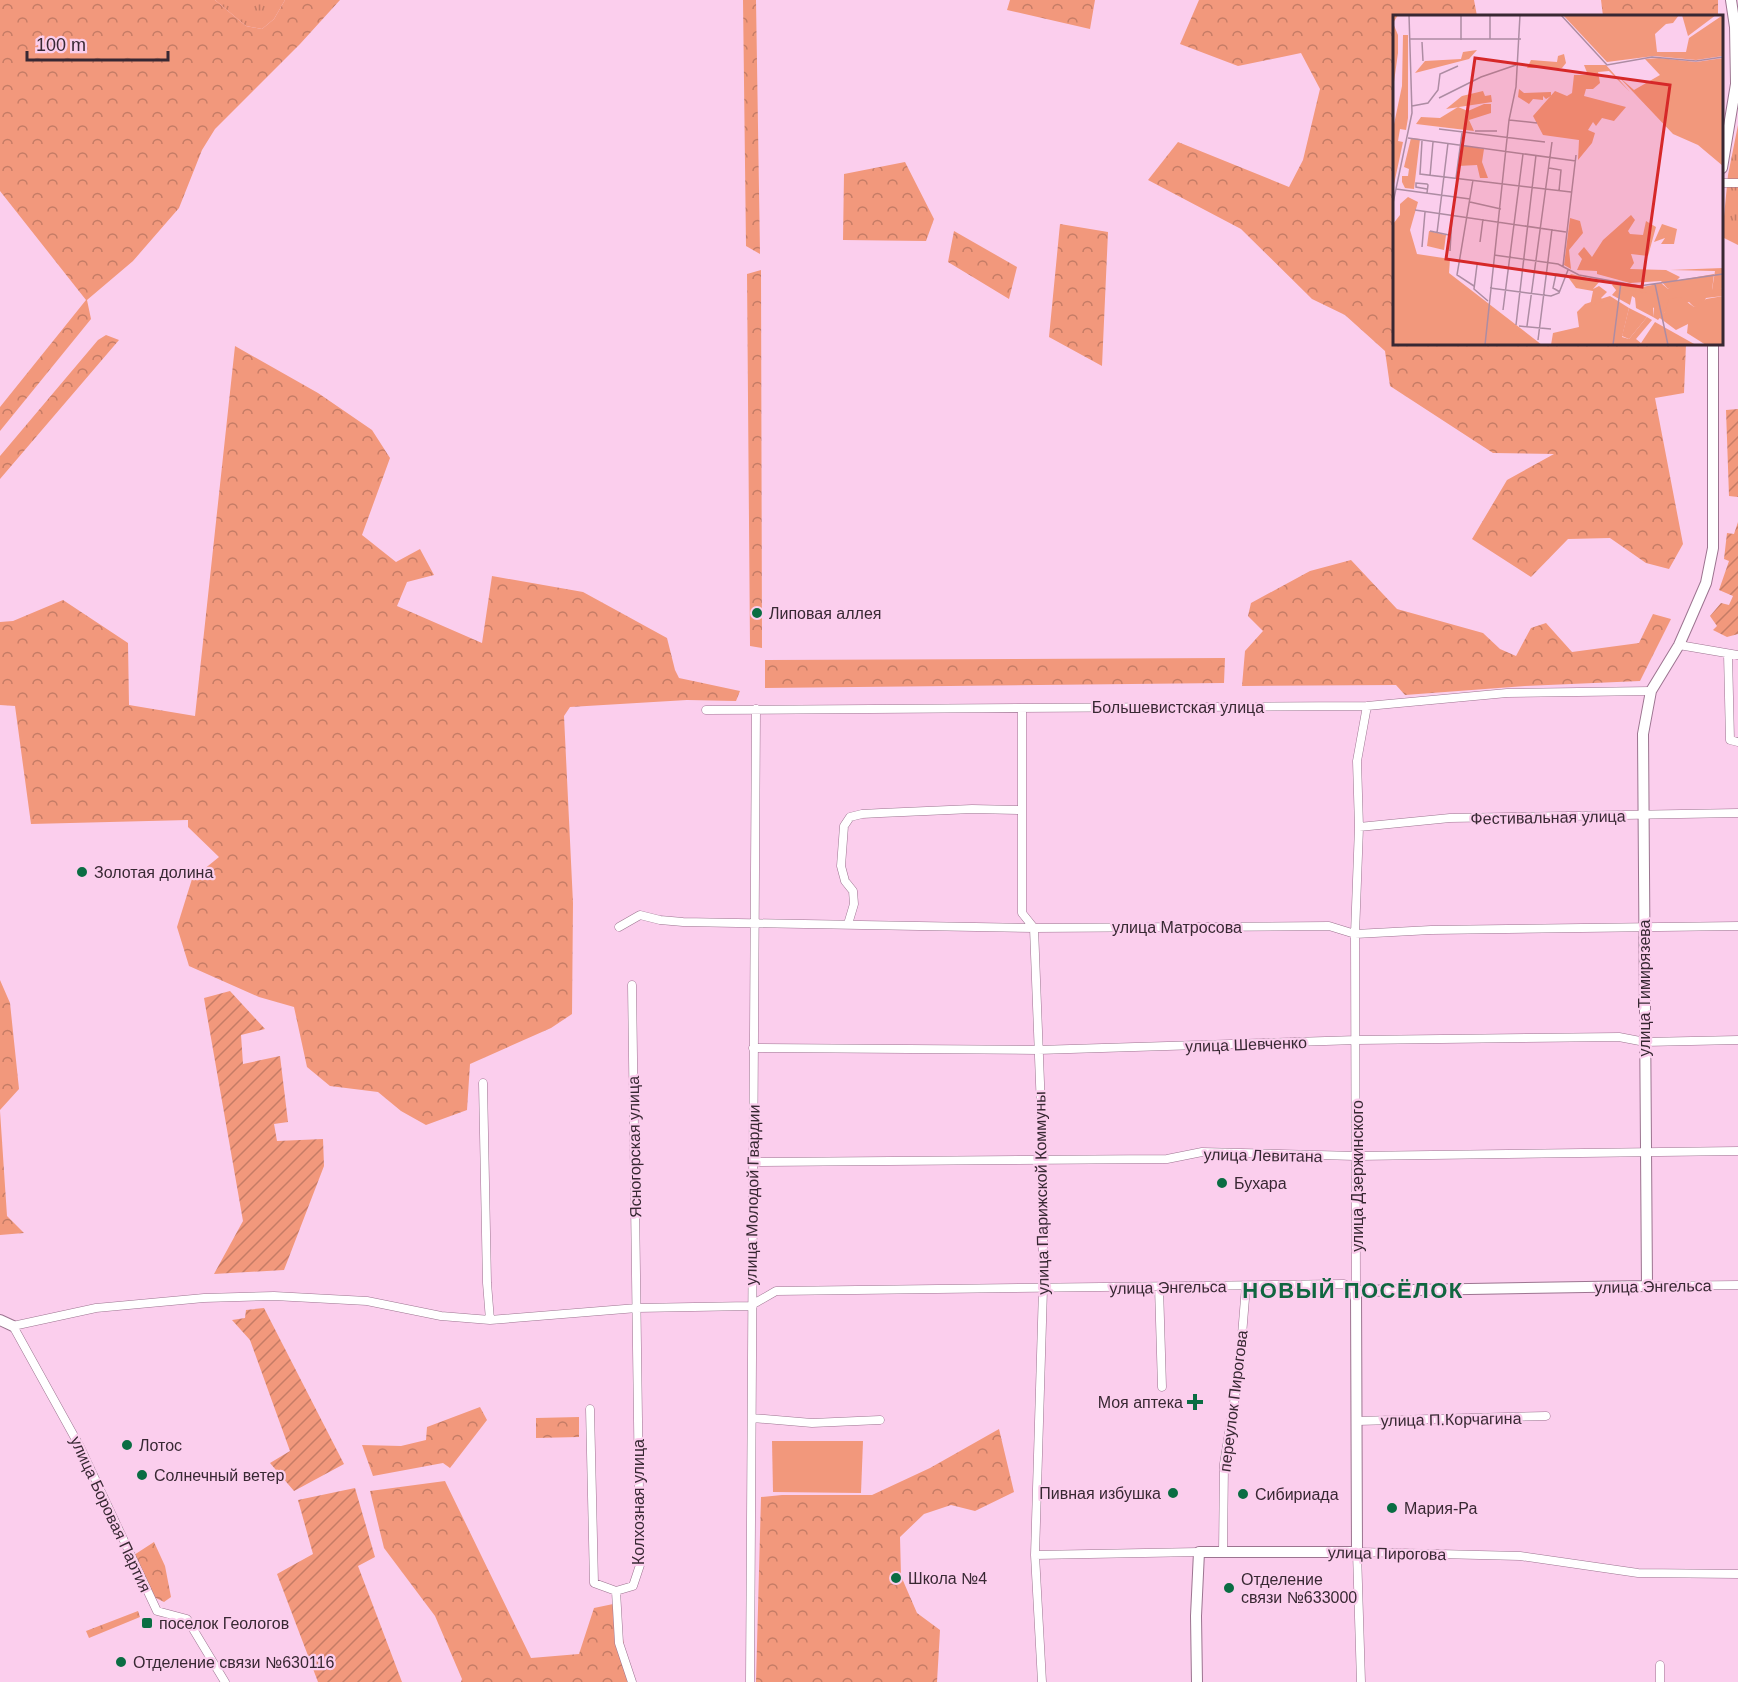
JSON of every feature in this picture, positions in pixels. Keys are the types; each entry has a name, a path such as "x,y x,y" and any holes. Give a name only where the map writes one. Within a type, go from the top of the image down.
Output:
{"street":[{"path":"1723,162 1736,84 1735,36 1731,0"},
{"path":"1651,691 1679,645 1706,583 1713,548 1713,345"},
{"path":"1679,645 1738,655"},
{"path":"1728,654 1730,740 1738,742"},
{"name":"Большевистская улица","path":"706,710 1367,706 1507,693 1651,691"},
{"name":"улица Тимирязева","path":"1647,1286 1643,734 1651,691"},
{"name":"улица Дзержинского","path":"1361,1682 1357,1552 1355,934 1359,827 1357,761 1367,706"},
{"name":"улица Парижской Коммуны","path":"1022,708 1022,913 1034,928 1043,1160 1043,1289 1035,1554 1042,1682"},
{"name":"улица Молодой Гвардии","path":"750,1682 752,1418 750,1306 756,709"},
{"path":"848,924 854,904 853,891 845,881 841,866 844,826 850,817 862,814 927,811 1022,810"},
{"name":"Фестивальная улица","path":"1359,827 1450,818 1738,813"},
{"name":"улица Матросова","path":"619,927 640,915 683,922 1034,928 1329,926 1355,934 1431,930 1738,926"},
{"name":"Ясногорская улица","path":"632,985 637,1308"},
{"name":"улица Шевченко","path":"753,1048 1038,1050 1357,1040 1619,1037 1645,1042 1738,1040"},
{"path":"483,1083 487,1283 490,1320"},
{"name":"улица Левитана","path":"752,1162 1167,1159 1202,1152 1356,1156 1738,1151"},
{"name":"улица Энгельса","path":"13,1326 96,1308 204,1298 274,1296 367,1301 441,1316 490,1320 637,1308 750,1306 776,1291 1344,1284 1356,1291 1738,1285"},
{"name":"переулок Пирогова","path":"1223,1553 1224,1464 1239,1372 1246,1286"},
{"path":"1159,1287 1161,1387"},
{"name":"Колхозная улица","path":"616,1591 633,1586 640,1564 637,1308"},
{"path":"0,1320 13,1326"},
{"name":"улица Боровая Партия","path":"13,1326 80,1447 157,1611 187,1619 225,1682"},
{"path":"590,1409 594,1583 616,1591 619,1642 632,1682"},
{"name":"улица П.Корчагина","path":"1357,1421 1546,1416"},
{"path":"752,1418 812,1423 880,1420"},
{"path":"1197,1682 1196,1616 1199,1552"},
{"name":"улица Пирогова","path":"1035,1554 1357,1552 1520,1556 1638,1573 1738,1574"},
{"path":"1660,1665 1660,1682"}],"green space":[{"path":"0,0 215,0 246,26 262,29 274,19 285,0 340,0 300,44 215,129 202,150 179,208 133,261 87,300 91,319 0,431 0,407 86,300 0,191"},
{"path":"215,0 285,0 274,19 262,29 246,26"},
{"path":"743,0 756,0 760,254 746,246"},
{"path":"1010,0 1095,0 1090,29 1007,10"},
{"path":"1199,0 1474,0 1477,15 1393,15 1393,345 1686,345 1684,393 1655,398 1683,544 1669,569 1646,563 1610,538 1568,539 1531,577 1472,539 1507,480 1554,454 1493,453 1390,386 1385,351 1345,315 1312,299 1241,229 1148,180 1178,142 1289,187 1303,160 1320,89 1301,53 1238,66 1180,44"},
{"path":"1601,0 1718,0 1718,15 1603,15"},
{"path":"1738,125 1738,245 1723,238 1728,175"},
{"path":"905,162 934,219 926,241 843,240 844,174"},
{"path":"1060,224 1108,232 1102,366 1049,337"},
{"path":"954,231 1017,267 1009,299 948,262"},
{"path":"761,270 762,648 750,646 747,274"},
{"path":"106,335 119,340 0,479 0,456 98,340"},
{"path":"235,346 318,393 372,430 390,458 362,535 396,562 420,549 434,575 407,582 397,606 482,643 492,576 583,592 667,638 679,678 740,691 736,701 687,700 570,707 564,716 573,903 572,1014 551,1028 470,1064 467,1110 426,1125 401,1111 378,1092 330,1086 307,1067 294,1007 259,997 189,966 177,927 192,879 219,857 188,827 188,820 31,824 15,706 0,705 0,622 13,621 63,600 128,643 129,705 195,716"},
{"path":"1738,409 1738,497 1729,496 1726,410"},
{"path":"1738,522 1738,634 1727,637 1713,630 1717,626 1710,616 1721,603 1729,605 1733,596 1719,590 1729,561 1724,559 1727,533 1734,534"},
{"path":"1351,560 1397,609 1483,633 1500,649 1516,656 1531,628 1546,623 1572,652 1639,643 1653,614 1671,619 1640,681 1525,686 1405,695 1396,685 1242,686 1245,651 1263,631 1248,616 1251,603 1310,571"},
{"path":"1225,658 1224,683 765,688 765,660"},
{"path":"0,980 10,1003 19,1089 0,1110"},
{"path":"230,991 265,1029 241,1035 243,1064 280,1056 288,1122 274,1124 277,1141 323,1139 324,1166 284,1270 214,1274 243,1221 204,998"},
{"path":"0,1111 7,1216 24,1233 0,1235"},
{"path":"264,1308 344,1464 294,1491 270,1463 290,1451 250,1340 232,1320 245,1318 246,1310"},
{"path":"480,1407 487,1420 450,1468 443,1463 373,1476 362,1445 401,1446 426,1440 427,1427"},
{"path":"579,1417 579,1437 536,1438 536,1418"},
{"path":"999,1429 1014,1492 975,1511 951,1505 924,1514 900,1537 901,1576 917,1613 940,1630 937,1682 756,1682 761,1497 872,1495 930,1468"},
{"path":"772,1441 863,1441 861,1493 773,1492"},
{"path":"445,1481 531,1658 579,1654 594,1608 618,1603 629,1682 461,1682 462,1679 435,1616 384,1548 370,1491"},
{"path":"355,1488 375,1557 358,1566 402,1682 318,1682 277,1574 313,1554 298,1500"},
{"path":"154,1542 165,1566 171,1597 164,1602 152,1596 134,1555"},
{"path":"138,1611 140,1617 89,1638 86,1631"}],"place":[{"name":"Липовая аллея","path":"757,613"},
{"name":"Золотая долина","path":"82,872"},
{"name":"Бухара","path":"1222,1183"},
{"name":"Моя аптека","path":"1195,1402"},
{"name":"Лотос","path":"127,1445"},
{"name":"Солнечный ветер","path":"142,1475"},
{"name":"Пивная избушка","path":"1173,1493"},
{"name":"Сибириада","path":"1243,1494"},
{"name":"Мария-Ра","path":"1392,1508"},
{"name":"Школа №4","path":"896,1578"},
{"name":"Отделение связи №633000","path":"1229,1588"},
{"name":"поселок Геологов","path":"147,1623"},
{"name":"Отделение связи №630116","path":"121,1662"}],"district":[{"name":"НОВЫЙ ПОСЁЛОК","path":"1353,1290"}]}
